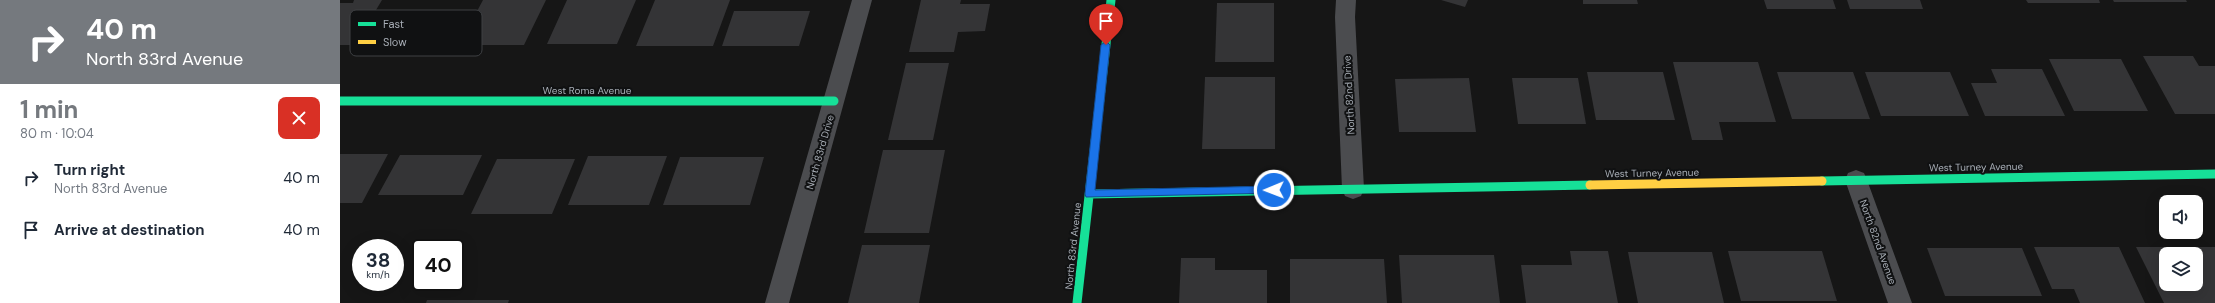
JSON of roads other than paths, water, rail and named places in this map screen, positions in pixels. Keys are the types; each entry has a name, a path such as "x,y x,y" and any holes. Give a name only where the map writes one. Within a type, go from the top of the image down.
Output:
{"street":[{"name":"North 83rd Drive","path":"777,303 862,0"},
{"name":"North 83rd Avenue","path":"1077,303 1110,0"},
{"name":"North 82nd Drive","path":"1346,0 1345,17 1354,189"},
{"name":"West Roma Avenue","path":"340,101 834,101"},
{"name":"West Turney Avenue","path":"1090,194 2215,174"},
{"name":"North 82nd Avenue","path":"1856,180 1900,303"}]}
